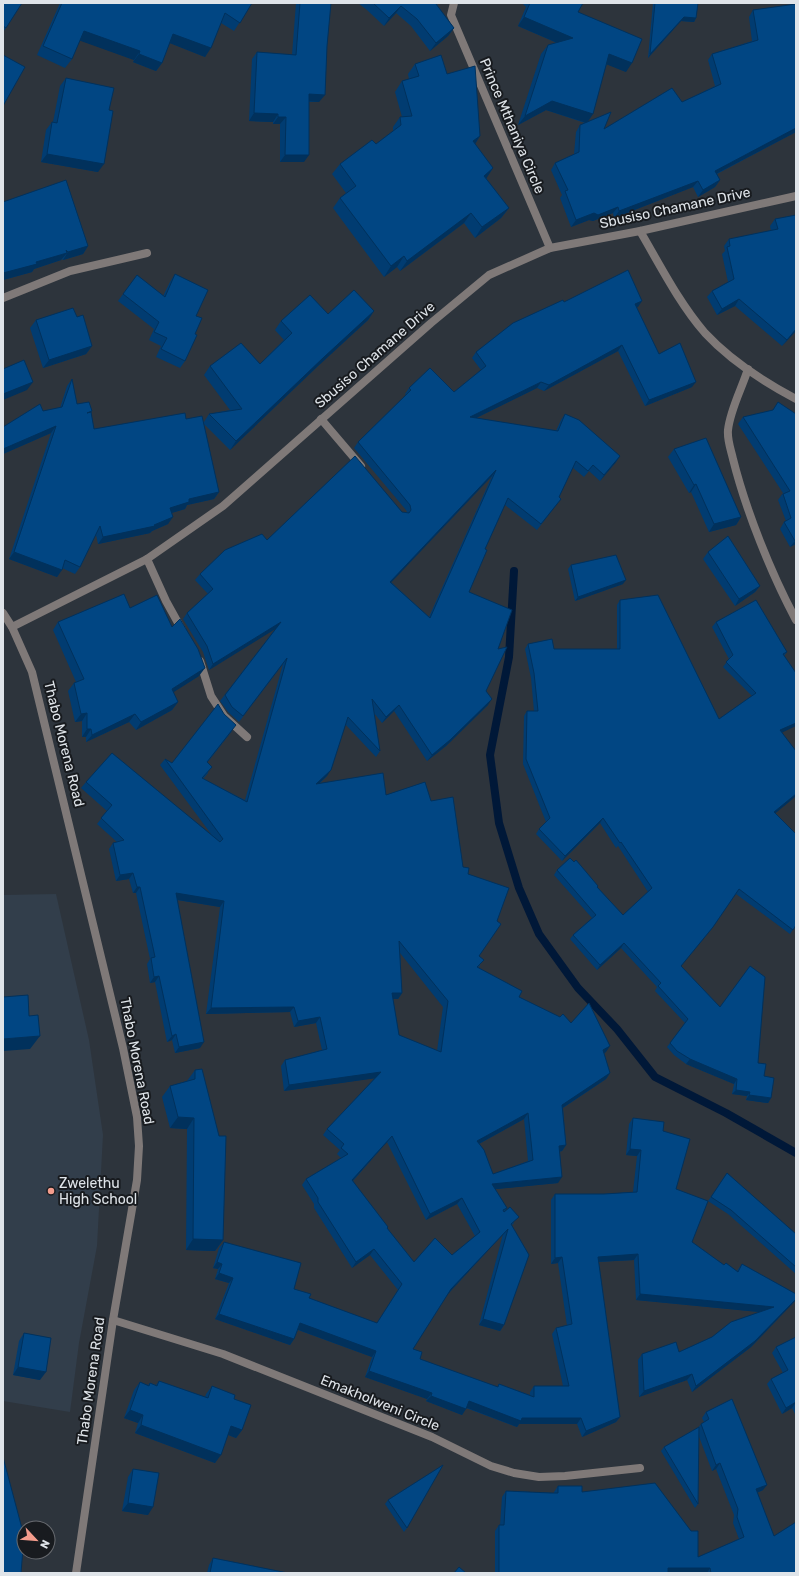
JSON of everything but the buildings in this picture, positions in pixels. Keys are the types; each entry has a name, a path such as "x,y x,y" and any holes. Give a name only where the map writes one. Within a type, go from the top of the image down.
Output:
{"street":[{"name":"Prince Mthaniya Circle","path":"454,3 451,15 550,248"},
{"name":"Sbusiso Chamane Drive","path":"12,627 147,559 222,506 431,323 489,275 550,248 640,231 796,196"},
{"path":"640,231 689,312 706,334 748,369 796,399"},
{"path":"3,298 70,271 147,253"},
{"path":"748,369 732,413 728,428 728,437 736,472 760,540 796,620"},
{"path":"321,419 367,473"},
{"path":"147,559 166,601 187,638"},
{"name":"Thabo Morena Road","path":"3,613 12,627 32,672 56,762 123,1048 137,1117 139,1146 137,1180 113,1320 76,1573"},
{"path":"198,655 211,696 224,716 247,738"},
{"name":"Emakholweni Circle","path":"113,1320 223,1354 432,1437 491,1466 514,1473 539,1477 565,1476 640,1468"}],"shaded area":[{"name":"Zwelethu High School","path":"56,894 89,1040 103,1135 97,1246 79,1343 70,1412 3,1401 3,895"}],"waterway":[{"path":"514,571 509,657 490,755 499,823 519,888 539,934 578,988 617,1029 655,1077 726,1113 796,1153"}],"place":[{"name":"Zwelethu High School","path":"51,1191"}]}
